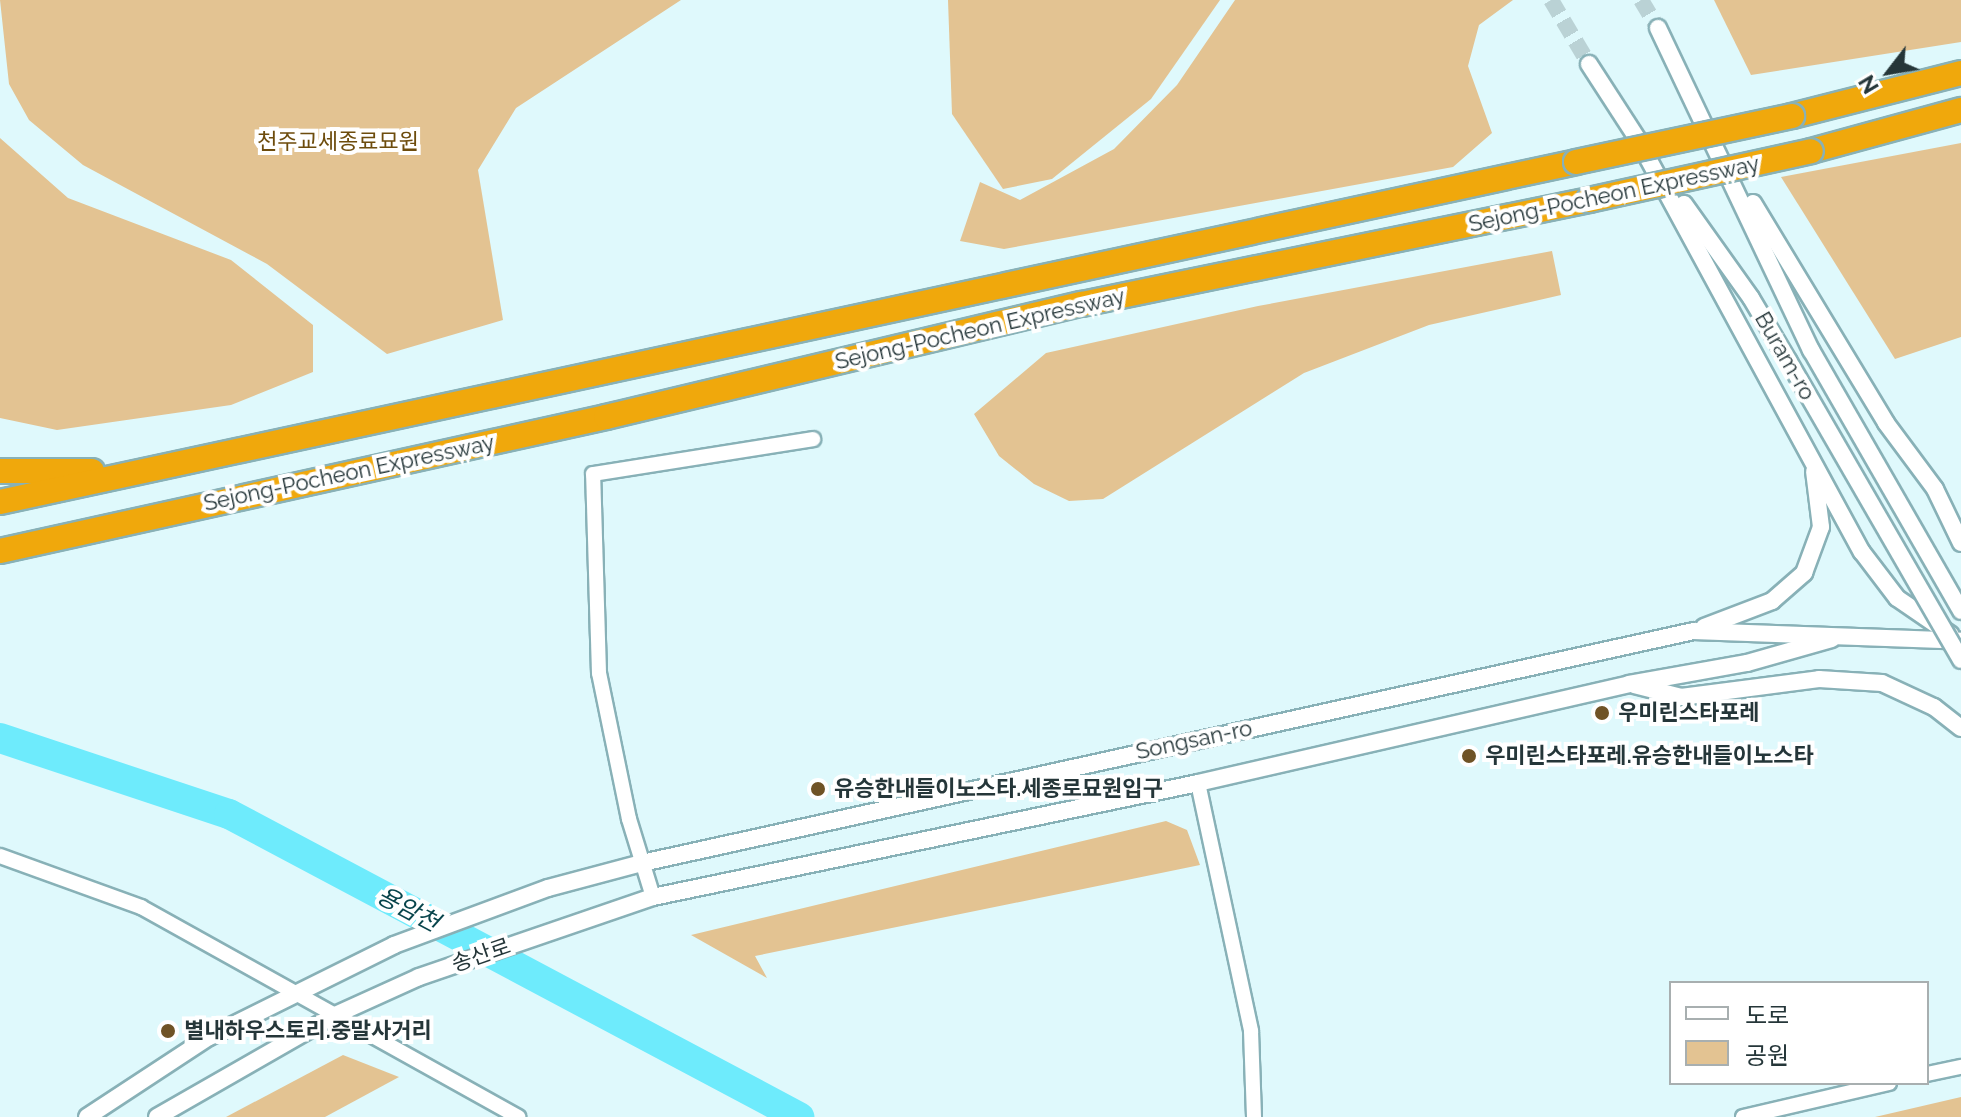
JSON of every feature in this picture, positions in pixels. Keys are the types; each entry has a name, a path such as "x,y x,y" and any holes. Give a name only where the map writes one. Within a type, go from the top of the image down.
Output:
{"highway":[{"name":"Sejong-Pocheon Expressway","path":"0,502 1792,116 1961,73"},
{"name":"Sejong-Pocheon Expressway","path":"0,551 606,417 1082,304 1811,151 1961,110"},
{"path":"0,471 134,472"}],"street":[{"name":"Buram-ro","path":"1658,28 1714,138 1811,350 1961,611"},
{"name":"Buram-ro","path":"1589,64 1637,139 1751,298 1961,660"},
{"path":"1714,138 1960,537"},
{"path":"1637,139 1862,552 1897,598 1926,622 1961,641"},
{"path":"653,897 642,863 599,673 593,474 813,439"},
{"path":"1694,631 1772,601 1804,573 1821,527 1809,450"},
{"name":"Songsan-ro","path":"548,888 642,863 1694,631 1961,641"},
{"name":"Songsan-ro","path":"601,914 653,897 1198,783 1629,684 1747,663 1845,636"},
{"path":"1629,684 1681,697 1819,679 1882,683 1934,707 1961,728"},
{"path":"1198,783 1251,1031 1254,1117"},
{"path":"0,856 141,907 518,1117"},
{"name":"송산로","path":"294,994 394,945 548,888"},
{"name":"송산로","path":"333,1016 419,977 601,914"},
{"path":"87,1117 209,1037 294,994"},
{"path":"157,1117 333,1016"},
{"path":"1929,1074 1961,1067"},
{"path":"1743,1117 1880,1085"}],"green space":[{"name":"천주교세종료묘원","path":"0,0 681,0 516,108 478,170 503,320 387,354 267,264 83,165 29,120 9,84"},
{"path":"948,0 1220,0 1151,99 1052,179 1003,189 952,114"},
{"path":"1235,0 1513,0 1479,25 1468,66 1492,133 1453,167 1004,249 960,241 980,182 1020,200 1114,149 1177,85"},
{"path":"1714,0 1961,0 1961,42 1751,75"},
{"path":"0,138 68,198 231,260 313,325 313,372 231,405 57,430 0,418"},
{"path":"1961,143 1961,337 1895,359 1781,177"},
{"path":"1552,251 1561,295 1429,325 1304,373 1103,499 1069,501 1034,484 999,456 974,414 1046,353 1258,306"},
{"path":"1166,821 1187,830 1200,865 755,956 767,978 691,935"},
{"path":"343,1055 399,1077 325,1117 226,1117"},
{"path":"1961,1097 1961,1117 1875,1117"}],"waterway":[{"name":"용암천","path":"0,738 229,814 799,1117"}],"tunnel":[{"path":"1551,0 1589,64"},
{"path":"1641,0 1658,28"}],"place":[{"name":"우미린스타포레","path":"1602,713"},
{"name":"우미린스타포레.유승한내들이노스타","path":"1469,756"},
{"name":"유승한내들이노스타.세종로묘원입구","path":"818,789"},
{"name":"별내하우스토리.중말사거리","path":"168,1031"}]}
